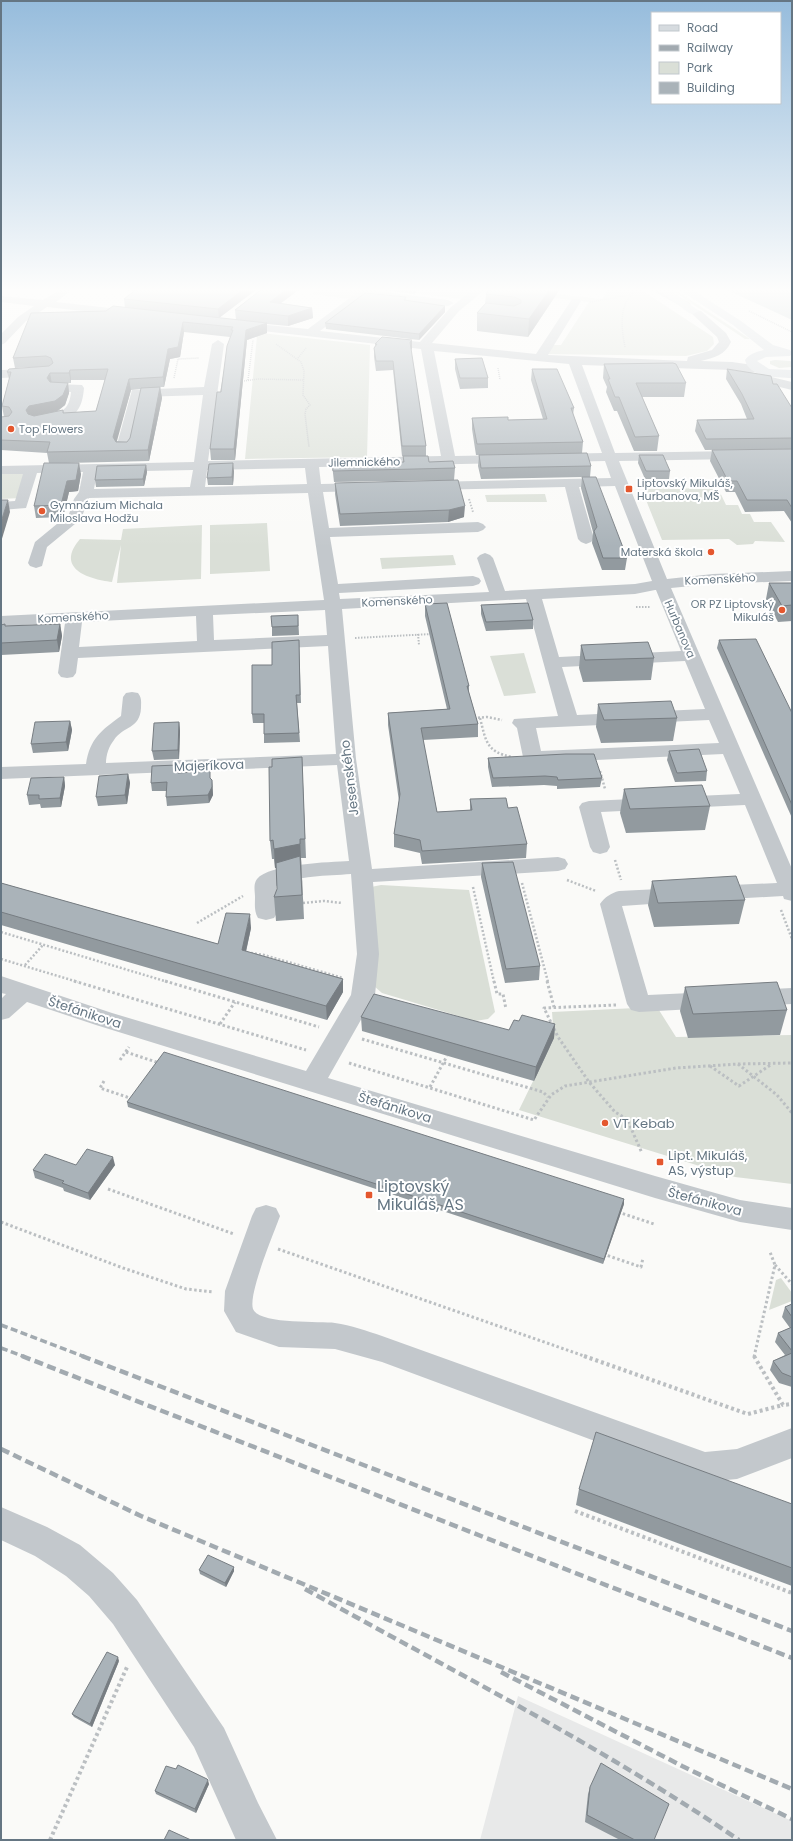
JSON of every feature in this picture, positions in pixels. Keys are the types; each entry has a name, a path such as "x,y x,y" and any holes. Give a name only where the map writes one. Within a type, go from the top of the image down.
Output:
{"main road":[{"path":"781,375 792,379"}],"street":[{"path":"197,491 199,465 213,375"},
{"path":"432,375 449,460"},
{"name":"Hurbanova","path":"579,375 658,578 791,892"},
{"path":"750,375 792,386"},
{"path":"36,421 60,417 73,410 78,400 78,388 56,388"},
{"path":"123,448 136,392 210,391"},
{"path":"548,458 792,454"},
{"name":"Jilemnického","path":"1,470 199,465 310,455 449,460 518,459"},
{"name":"Jesenského","path":"310,455 332,596 346,759 361,871 368,954 366,984 363,995 313,1082"},
{"path":"36,563 40,545 76,516 81,499 85,494 91,467"},
{"path":"1,506 21,505 31,469"},
{"path":"417,486 621,482"},
{"path":"571,483 586,539"},
{"path":"85,494 378,487"},
{"path":"323,533 474,527"},
{"path":"485,558 511,586 554,662 569,721"},
{"name":"Komenského","path":"1,621 204,610 332,596 511,586 635,589 658,578 698,580 792,576"},
{"path":"204,610 206,646"},
{"path":"66,673 74,618"},
{"path":"69,653 336,639"},
{"path":"554,662 692,656"},
{"path":"95,770 97,755 106,736 128,720 131,716 132,697"},
{"path":"715,714 569,721 523,725 533,757 729,748"},
{"name":"Majeríkova","path":"1,774 346,759"},
{"path":"600,847 589,807 751,799"},
{"path":"266,913 265,883 273,878 293,873 460,870 558,864"},
{"path":"791,892 619,898 611,904 639,1004 792,996"},
{"path":"1,1012 12,988"},
{"name":"Štefánikova","path":"12,988 104,1019 655,1187 740,1211 792,1219"},
{"path":"261,1229 239,1295 238,1311 246,1323 279,1334 336,1336 382,1349 705,1467 737,1464 792,1443"},
{"path":"1,1523 35,1538 66,1556 87,1572 110,1594 141,1635 211,1741 258,1840"}],"path":[{"path":"171,392 175,375"},
{"path":"248,380 249,375"},
{"path":"304,375 304,387 302,393 304,399 310,405 306,409 310,455"},
{"path":"244,381 303,380"},
{"path":"465,485 473,513 474,527"},
{"path":"418,634 419,645"},
{"path":"336,639 434,634"},
{"path":"472,718 523,725"},
{"path":"480,718 487,746 490,750 503,756 533,757"},
{"path":"600,847 613,855 626,898"},
{"path":"460,870 497,994 503,994 506,1009"},
{"path":"521,877 554,1007"},
{"path":"197,923 265,885"},
{"path":"303,903 335,902 365,909"},
{"path":"1,932 542,1092 548,1097"},
{"path":"25,966 43,945"},
{"path":"250,953 264,955 366,984"},
{"path":"1,959 430,1087 534,1120 548,1097 557,1088 662,1070 738,1064 792,1063"},
{"path":"220,1024 235,1002"},
{"path":"639,1004 544,1008 558,1037 589,1082 615,1112 627,1118 642,1153"},
{"path":"120,1060 134,1041"},
{"path":"126,1052 164,1064"},
{"path":"430,1087 447,1056"},
{"path":"738,1064 754,1075 785,1103 792,1113"},
{"path":"709,1066 739,1086 772,1064"},
{"path":"104,1082 100,1088 137,1100"},
{"path":"108,1189 261,1229 748,1414 792,1404"},
{"path":"612,1210 654,1224"},
{"path":"1,1222 123,1268 186,1289 239,1295"},
{"path":"596,1252 641,1266 644,1258"},
{"path":"770,1252 775,1265 792,1284"},
{"path":"775,1265 754,1358 783,1405"},
{"path":"575,1511 792,1593"},
{"path":"50,1840 141,1635"}],"shaded area":[{"path":"518,1696 792,1821 792,1840 480,1840"}],"green space":[{"path":"253,375 369,375 367,457 245,459"},
{"path":"29,472 20,498 1,499 1,473"},
{"path":"718,488 726,505 738,505 742,514 750,514 754,522 771,522 785,542 755,541 753,544 737,545 729,539 662,540 646,500 650,500 646,489"},
{"path":"545,494 547,502 487,502 485,495"},
{"path":"267,523 270,571 210,574 210,525"},
{"path":"202,525 201,579 117,583 121,545 112,582 84,575 73,565 71,558 73,549 80,539 121,540 123,529"},
{"path":"453,555 456,565 382,569 380,558"},
{"path":"524,653 536,693 504,696 490,656"},
{"path":"381,885 469,890 495,1012 488,1019 475,1021 382,993 374,986 371,887"},
{"path":"657,1007 676,1037 792,1035 792,1184 735,1177 519,1110 554,1038 552,1012"},
{"path":"781,1278 792,1293 792,1301 769,1310 776,1280"}],"building":[{"path":"10,375 49,375 47,378 50,382 68,383 63,395 55,401 29,406 26,410 28,414 34,416 63,410 63,413 96,411 106,375 163,375 163,377 129,379 113,437 116,442 127,442 130,438 141,388 160,387 148,450 47,452 50,442 1,440 1,417 9,416 12,412 9,407 2,406"},
{"path":"223,375 241,375 234,449 210,449 217,392 221,392"},
{"path":"394,375 415,375 426,446 402,446"},
{"path":"459,375 487,375 488,378 460,378"},
{"path":"534,375 560,375 574,408 571,408 583,442 477,444 472,418 508,417 508,420 547,419"},
{"path":"608,375 682,375 686,383 636,383 659,436 635,437 619,397 615,397 608,379 610,379"},
{"path":"731,375 771,376 773,384 777,384 792,408 792,438 706,439 697,420 754,419"},
{"path":"792,449 792,508 787,500 747,500 737,481 728,481 712,450"},
{"path":"587,453 591,466 481,468 479,455"},
{"path":"639,455 663,455 670,471 646,471"},
{"path":"403,456 428,456 429,462 453,461 455,468 333,471 332,464 404,462"},
{"path":"44,463 79,463 76,480 67,481 61,505 34,506"},
{"path":"233,463 232,477 207,478 209,464"},
{"path":"146,465 143,479 95,480 97,466"},
{"path":"582,477 596,477 627,558 603,558 594,531 597,527"},
{"path":"458,480 465,506 449,510 340,514 335,483"},
{"path":"1,500 8,500 1,522"},
{"path":"769,583 792,583 792,605 782,606"},
{"path":"447,603 469,686 467,686 478,724 421,728 437,812 472,810 470,799 506,798 508,808 517,807 527,844 422,851 420,840 394,834 400,794 388,713 450,709 425,604"},
{"path":"528,603 533,620 486,622 481,605"},
{"path":"298,615 298,626 272,627 271,616"},
{"path":"5,624 5,626 60,624 57,640 1,643 1,625"},
{"path":"756,639 792,713 792,805 719,640"},
{"path":"299,640 300,695 296,695 299,733 264,734 264,714 252,714 252,665 272,665 272,642"},
{"path":"648,642 654,658 585,660 581,645"},
{"path":"671,701 677,718 604,720 598,704"},
{"path":"70,721 66,742 31,744 35,722"},
{"path":"179,722 178,750 152,751 154,723"},
{"path":"699,749 707,771 677,773 669,751"},
{"path":"594,754 602,778 558,780 557,777 545,776 493,778 488,758"},
{"path":"302,757 305,839 300,839 300,844 274,849 273,840 270,841 269,767 272,767 272,759"},
{"path":"178,765 178,773 210,771 212,787 208,795 166,797 167,782 151,783 152,766"},
{"path":"128,774 125,795 96,797 99,776"},
{"path":"64,777 60,798 39,799 39,795 27,795 31,778"},
{"path":"702,785 710,806 630,809 624,789"},
{"path":"300,856 302,895 274,897 277,889 276,863"},
{"path":"513,862 540,966 506,969 482,863"},
{"path":"736,876 745,900 658,903 652,881"},
{"path":"1,883 218,944 226,913 250,914 242,950 343,979 326,1006 1,912"},
{"path":"777,982 787,1010 693,1014 685,987"},
{"path":"374,994 509,1030 514,1020 519,1021 522,1015 555,1024 536,1067 361,1017"},
{"path":"164,1052 624,1199 604,1259 127,1102"},
{"path":"87,1149 113,1157 88,1193 62,1183 64,1181 33,1170 45,1154 76,1165"},
{"path":"792,1304 792,1317 785,1307"},
{"path":"792,1327 792,1351 778,1333"},
{"path":"792,1353 792,1377 782,1373 773,1361"},
{"path":"596,1432 792,1504 792,1568 579,1489"},
{"path":"208,1555 234,1567 225,1583 199,1570"},
{"path":"107,1652 118,1657 90,1724 72,1714"},
{"path":"601,1763 669,1804 654,1840 635,1840 587,1815 590,1787"},
{"path":"178,1765 208,1780 195,1809 155,1791 166,1766 176,1769"},
{"path":"169,1830 191,1840 164,1840"}],"railway":[{"path":"1,1325 85,1357"},
{"path":"1,1348 25,1357"},
{"path":"22,1356 792,1658"},
{"path":"82,1356 792,1631"},
{"path":"1,1449 141,1516 792,1789"},
{"path":"305,1589 580,1741 634,1773 739,1840"},
{"path":"501,1672 682,1766 792,1819"}],"place":[{"name":"Top Flowers","path":"11,429"},
{"name":"Liptovský Mikuláš, Hurbanova, MŠ","path":"629,489"},
{"name":"Gymnázium Michala Miloslava Hodžu","path":"42,511"},
{"name":"Materská škola","path":"711,552"},
{"name":"OR PZ Liptovský Mikuláš","path":"782,610"},
{"name":"VT Kebab","path":"605,1123"},
{"name":"Lipt. Mikuláš, AS, výstup","path":"660,1162"},
{"name":"Liptovský Mikuláš, AS","path":"369,1195"}]}
